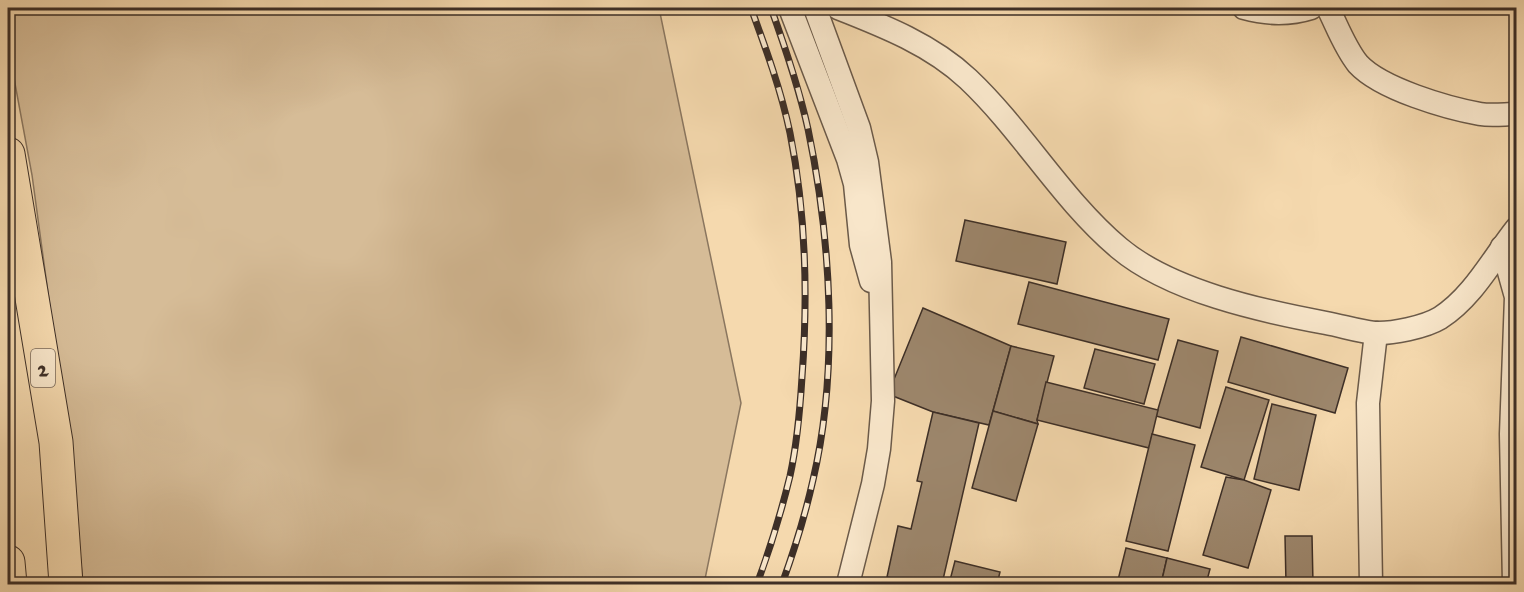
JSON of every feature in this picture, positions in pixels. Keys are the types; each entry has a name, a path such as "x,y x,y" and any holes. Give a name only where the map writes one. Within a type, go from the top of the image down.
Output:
{"highway":[{"name":"2","path":"8,154 56,441 66,585"},
{"path":"8,562 10,585"}],"street":[{"path":"790,8 848,159 855,184 861,245 881,315"},
{"path":"816,8 848,94 867,162 880,262 883,402 879,449 873,484 848,585"},
{"path":"838,8 890,29 950,63 1014,128 1101,231 1120,249 1165,276 1238,303 1376,333 1405,330 1439,318 1467,295 1516,229"},
{"path":"1244,8 1276,13 1296,13 1311,8"},
{"path":"1328,8 1346,45 1358,63 1376,79 1422,98 1481,115 1516,114"},
{"path":"1502,247 1516,297 1511,434 1514,585"},
{"path":"1371,585 1367,423 1376,333"}],"shaded area":[{"path":"8,8 659,8 741,403 704,584 83,584 71,462 32,175 8,46"}],"building":[{"path":"965,220 1066,242 1057,284 956,261"},
{"path":"1029,282 1169,319 1158,360 1018,324"},
{"path":"923,308 1011,346 989,425 933,412 888,394"},
{"path":"1241,337 1348,368 1335,413 1228,382"},
{"path":"1178,340 1218,351 1200,428 1156,416"},
{"path":"1011,346 1054,356 1037,420 1038,424 993,411"},
{"path":"1095,349 1155,364 1144,404 1084,388"},
{"path":"1046,382 1158,410 1149,448 1037,420"},
{"path":"1226,387 1269,400 1244,480 1201,467"},
{"path":"1272,404 1316,415 1299,490 1254,479"},
{"path":"993,411 1038,424 1016,501 972,488"},
{"path":"933,412 979,423 942,584 920,584 887,577 898,526 911,529 922,482 917,481"},
{"path":"1152,434 1195,445 1168,551 1126,541"},
{"path":"1226,477 1244,480 1271,490 1248,568 1203,555"},
{"path":"1285,536 1312,536 1313,584 1286,584"},
{"path":"1126,548 1167,558 1161,584 1117,584"},
{"path":"1167,558 1210,569 1206,584 1161,584"},
{"path":"955,561 1000,572 997,584 949,584"}],"railway":[{"path":"751,8 778,85 790,133 799,193 805,285 802,377 795,452 779,517 757,584"},
{"path":"771,8 808,129 822,215 829,304 829,350 821,438 806,507 782,584"}]}
